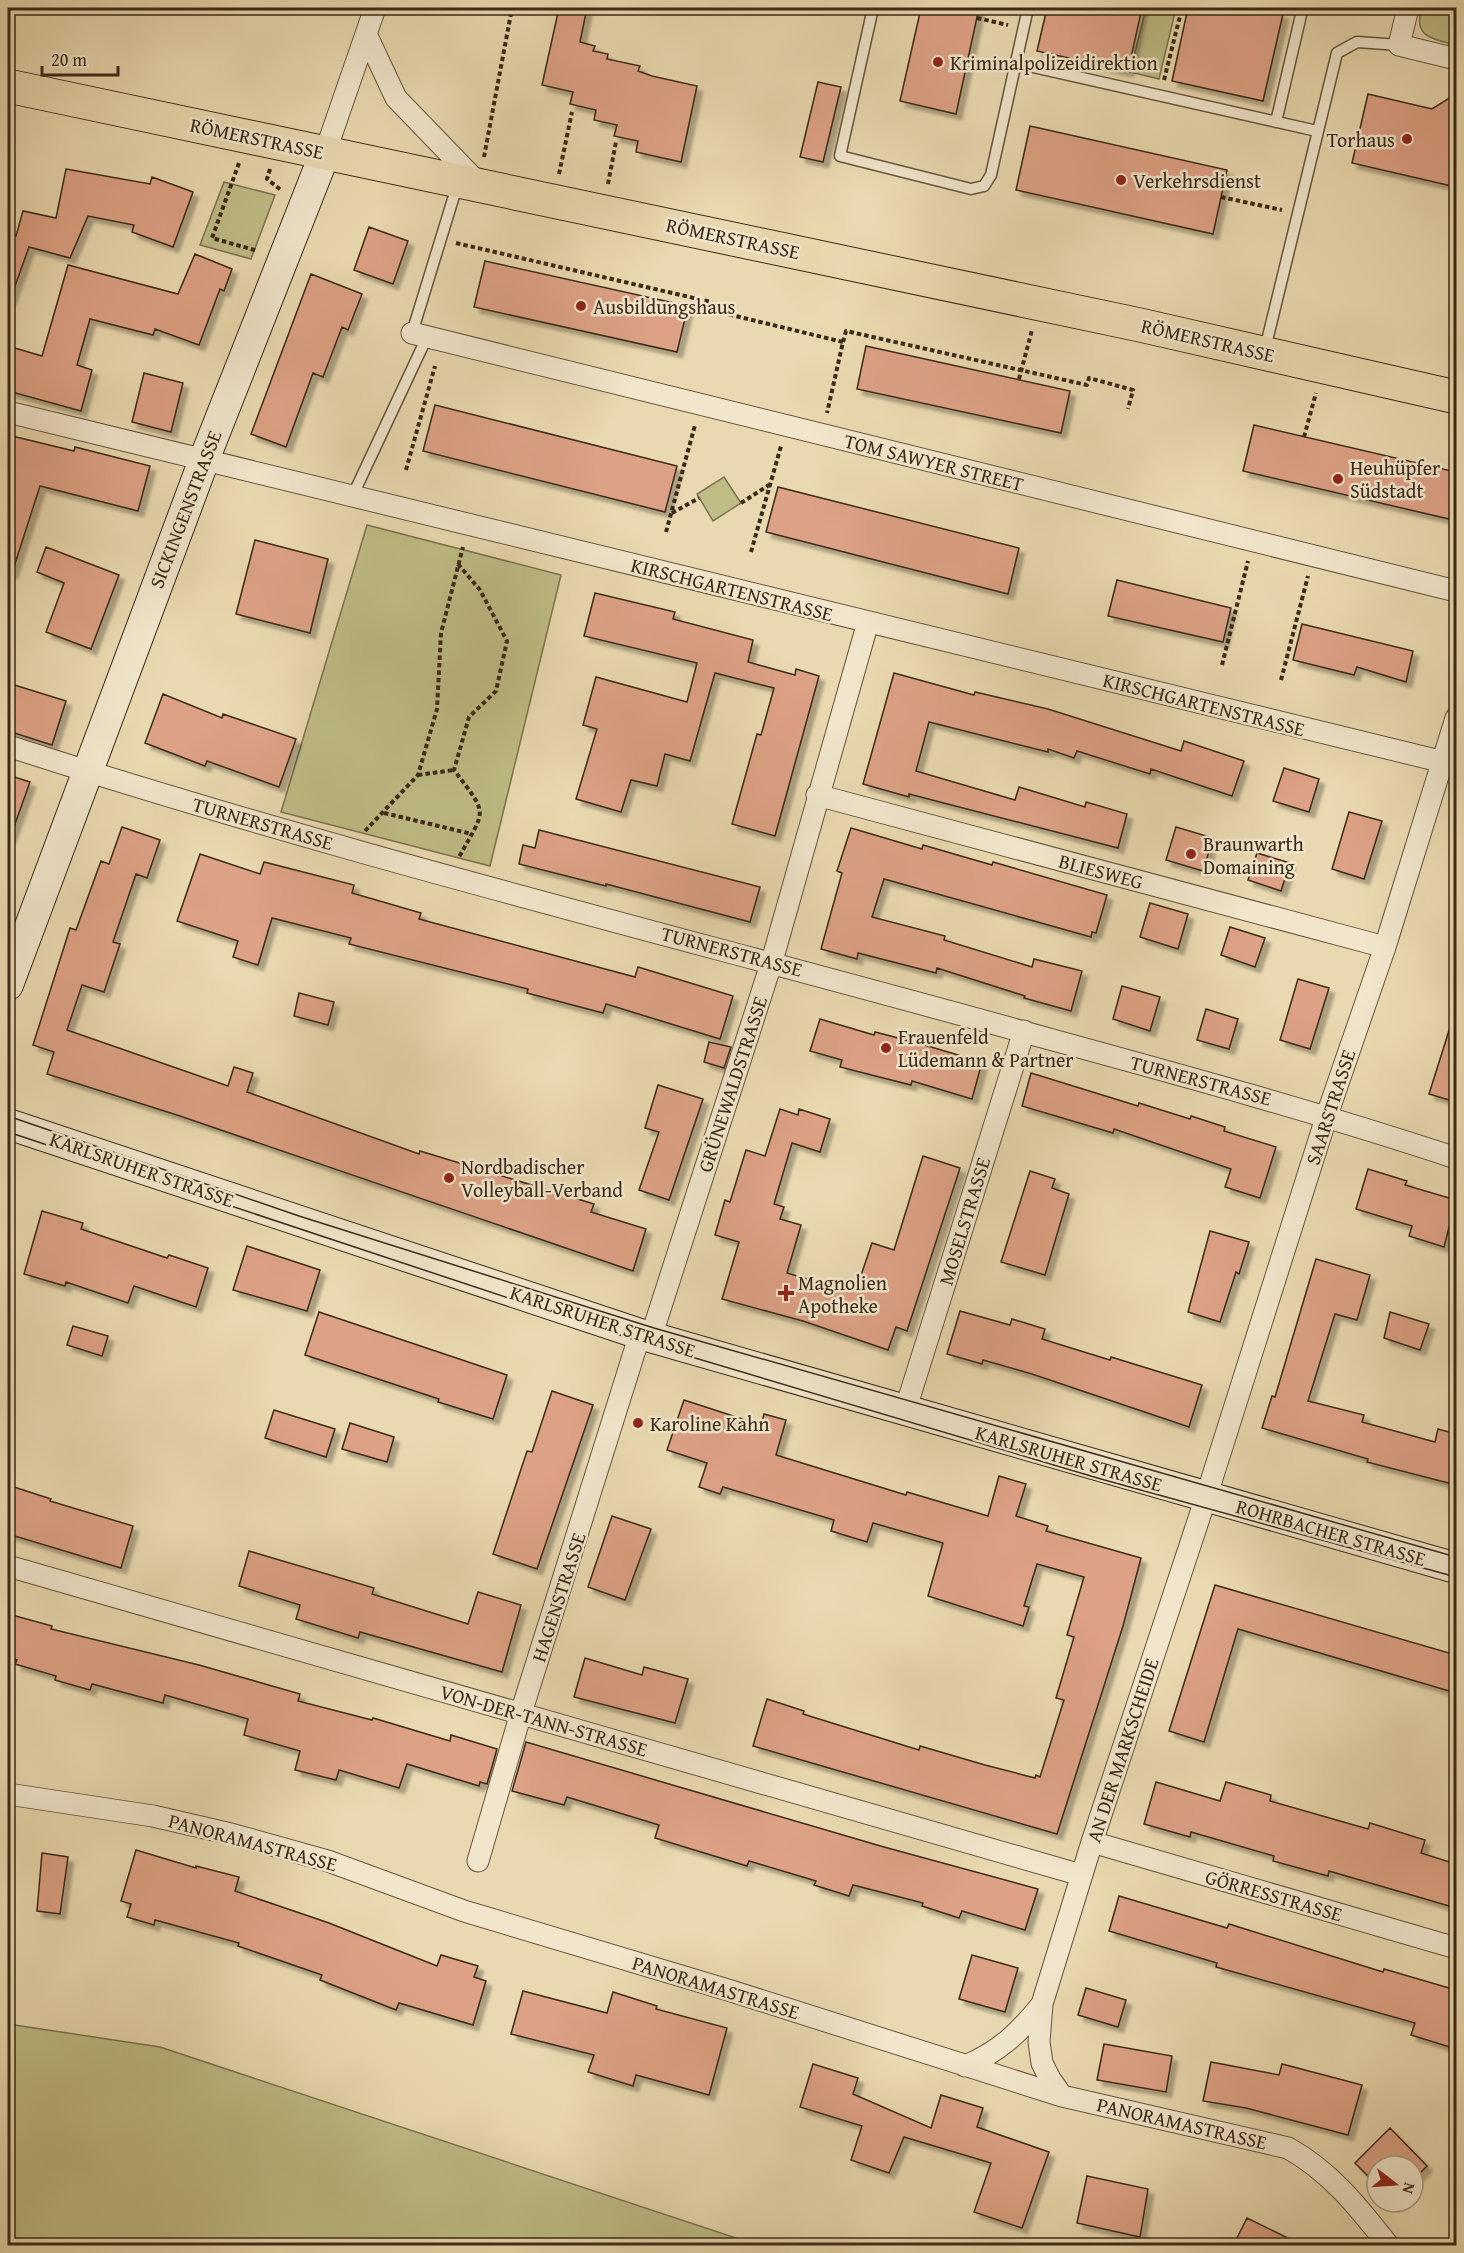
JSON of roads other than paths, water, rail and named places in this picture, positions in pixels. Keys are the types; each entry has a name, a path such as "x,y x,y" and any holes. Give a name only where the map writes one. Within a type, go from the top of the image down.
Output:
{"main road":[{"name":"RÖMERSTRASSE","path":"8,86 1038,303 1264,352 1456,398"},
{"name":"SICKINGENSTRASSE","path":"8,985 204,460 325,153"},
{"name":"KARLSRUHER STRASSE","path":"8,1124 646,1336 1205,1497"},
{"name":"ROHRBACHER STRASSE","path":"1205,1497 1456,1568"}],"street":[{"name":"SICKINGENSTRASSE","path":"325,153 375,8"},
{"path":"1408,8 1399,45 1456,59"},
{"path":"366,34 396,98 469,182"},
{"name":"TOM SAWYER STREET","path":"427,337 1456,591"},
{"name":"KIRSCHGARTENSTRASSE","path":"8,412 1450,764"},
{"name":"GRÜNEWALDSTRASSE","path":"646,1336 772,961 817,795 868,622"},
{"name":"SAARSTRASSE","path":"1205,1497 1327,1115 1450,764 1456,718"},
{"name":"TURNERSTRASSE","path":"8,746 357,850 772,961 1327,1115 1456,1158"},
{"name":"BLIESWEG","path":"817,795 1385,947"},
{"name":"MOSELSTRASSE","path":"904,1411 1024,1031"},
{"name":"HAGENSTRASSE","path":"478,1861 521,1713 646,1336"},
{"name":"AN DER MARKSCHEIDE","path":"1062,2096 1042,2063 1040,2042 1042,2004 1081,1875 1205,1497"},
{"name":"VON-DER-TANN-STRASSE","path":"8,1566 1081,1875"},
{"name":"PANORAMASTRASSE","path":"8,1794 153,1816 306,1855 464,1911 728,1990 1062,2096 1288,2148 1314,2162 1347,2193 1389,2246"},
{"name":"GÖRRESSTRASSE","path":"1092,1842 1456,1948"},
{"name":"AN DER MARKSCHEIDE","path":"965,2066 1003,2046 1021,2030 1042,2004"}],"lane":[{"path":"873,8 840,156 971,189 984,186 991,175 1028,8"},
{"path":"1276,122 1301,15 1299,8"},
{"path":"1264,352 1337,53 1357,42 1399,45"},
{"path":"1016,63 1317,131"},
{"path":"352,497 427,337 441,240 469,182"}],"tram line":[{"path":"8,1116 299,1216 654,1328 1456,1557"},
{"path":"8,1132 638,1341 1101,1479 1456,1577"}],"place":[{"name":"Kriminalpolizeidirektion","path":"938,62"},
{"name":"Torhaus","path":"1407,139"},
{"name":"Verkehrsdienst","path":"1121,180"},
{"name":"Ausbildungshaus","path":"581,306"},
{"name":"Heuhüpfer Südstadt","path":"1338,479"},
{"name":"Braunwarth Domaining","path":"1191,854"},
{"name":"Frauenfeld Lüdemann & Partner","path":"886,1048"},
{"name":"Nordbadischer Volleyball-Verband","path":"449,1178"},
{"name":"Magnolien Apotheke","path":"786,1293"},
{"name":"Karoline Kahn","path":"638,1423"}]}
